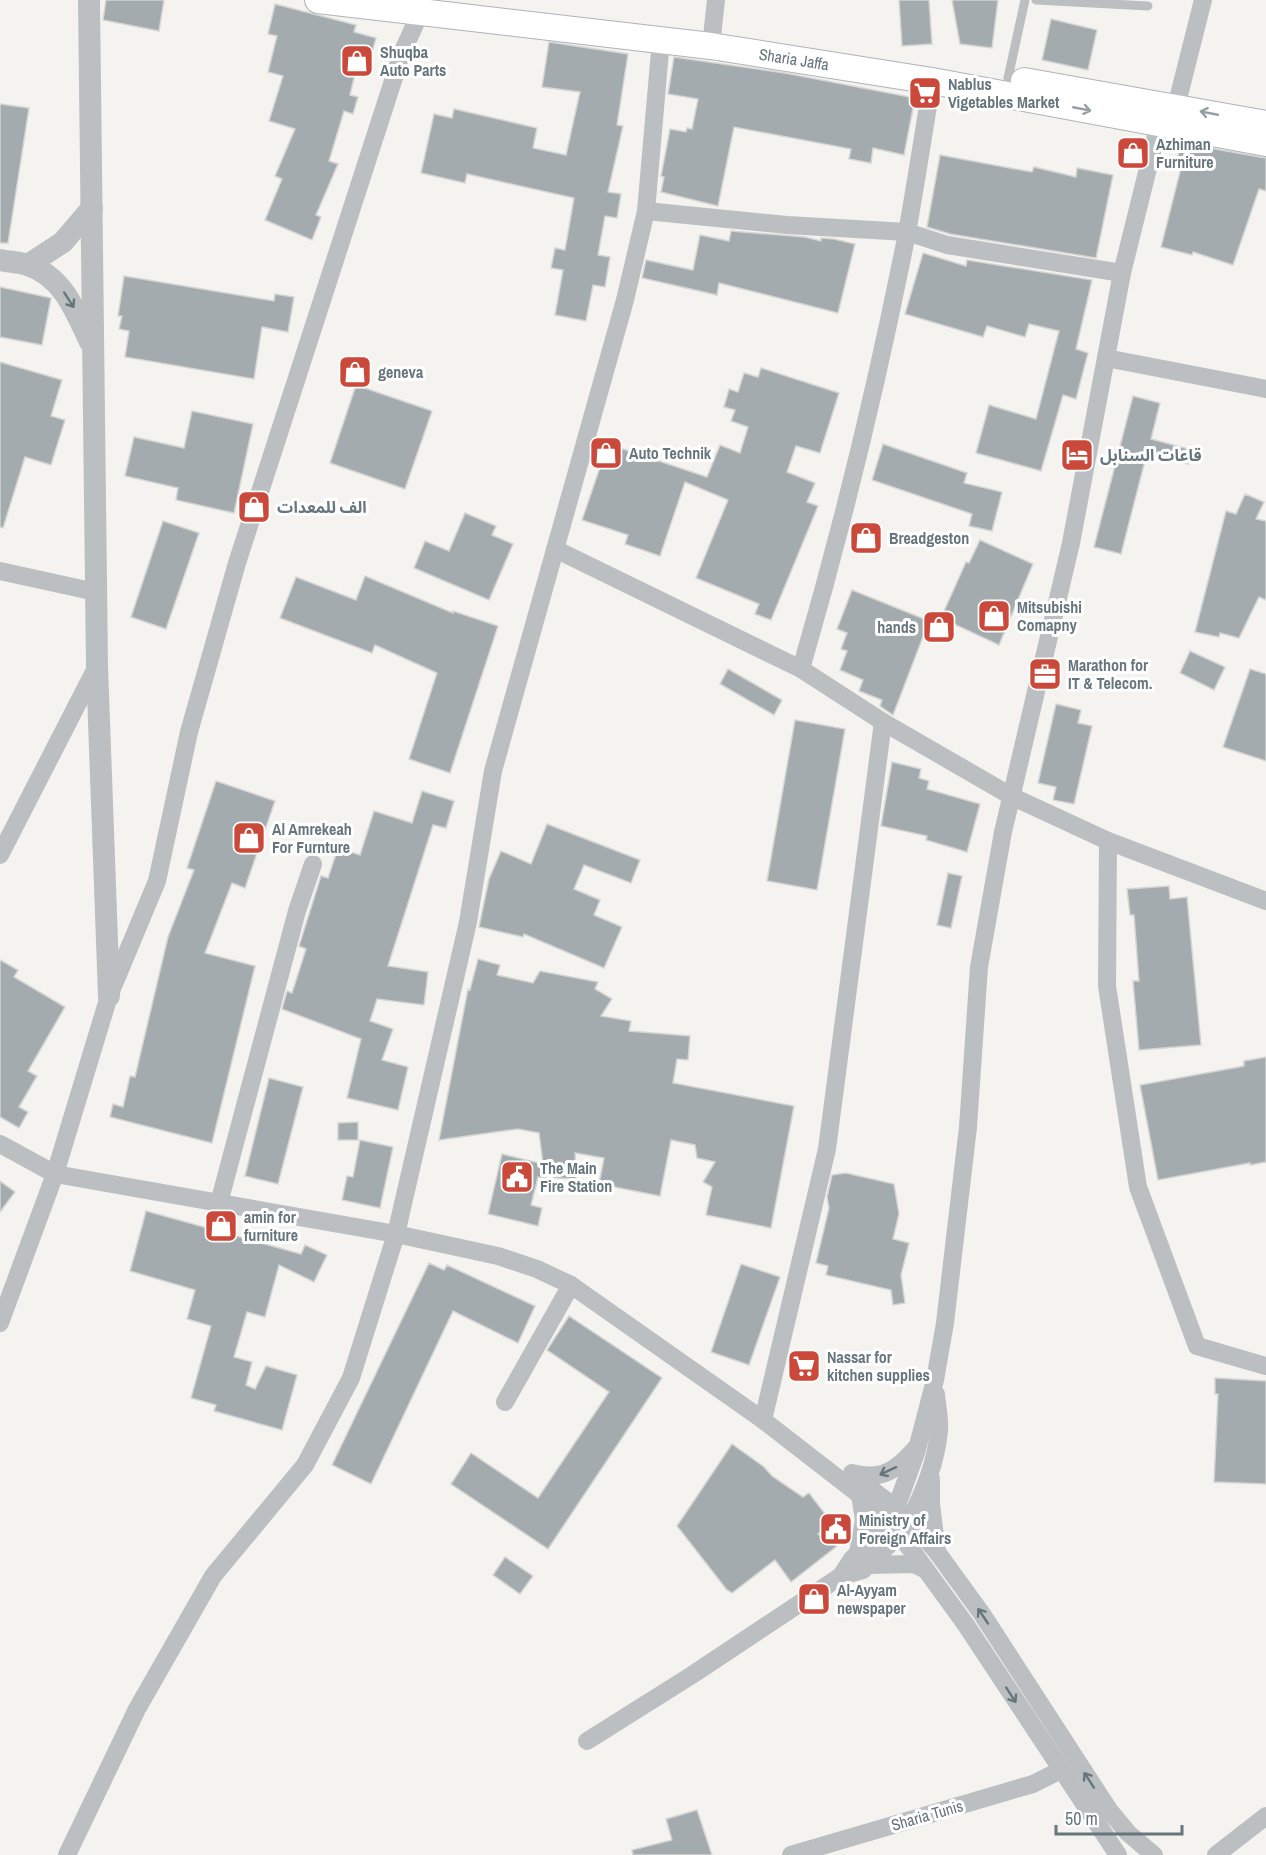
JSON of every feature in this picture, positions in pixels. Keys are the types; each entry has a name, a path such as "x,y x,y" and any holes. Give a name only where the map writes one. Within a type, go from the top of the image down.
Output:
{"main road":[{"name":"Sharia Jaffa","path":"318,0 429,6 712,38 1008,78 1168,115 1266,143"},
{"name":"Sharia Jaffa","path":"429,6 661,40 712,38 932,81 1168,115 1266,124"}],"street":[{"path":"89,0 97,666 109,996"},
{"path":"712,38 716,0"},
{"path":"898,1521 935,1380 945,1323 968,1127 979,967 1011,796 1071,543 1122,273 1203,0"},
{"path":"0,1323 55,1174 109,996 157,881 189,732 237,563 402,53 429,6"},
{"path":"67,1855 137,1709 213,1576 304,1465 351,1378 396,1234 468,922 493,771 625,300 646,211 661,40"},
{"path":"801,669 825,587 858,456 907,232 932,81"},
{"path":"28,265 63,242 92,208"},
{"path":"646,211 787,225 907,232 947,245 1122,273"},
{"path":"0,261 28,265 56,280 75,309 93,350"},
{"path":"1106,358 1266,389"},
{"path":"555,549 801,669 883,722 1011,796 1108,841 1266,901"},
{"path":"0,571 96,592"},
{"path":"0,855 97,666"},
{"path":"763,1420 827,1149 883,722"},
{"path":"1108,841 1107,986 1138,1187 1197,1346 1266,1366"},
{"path":"219,1203 297,911 313,864"},
{"path":"0,1144 55,1174 396,1234 498,1256 537,1269 571,1285 763,1420 879,1510 898,1521 926,1570 966,1625 1118,1855"},
{"path":"505,1402 571,1285"},
{"path":"935,1380 939,1429 932,1466 931,1504 937,1552"},
{"path":"763,1420 848,1472 898,1521 937,1552 982,1614 1109,1810 1128,1833 1154,1855"},
{"path":"848,1472 871,1476 890,1471 899,1466 919,1444"},
{"path":"863,1559 898,1521 932,1466"},
{"path":"587,1741 692,1675 841,1576 863,1570 864,1520 860,1495"},
{"path":"863,1559 914,1564 926,1570"},
{"name":"Sharia Tunis","path":"791,1855 1033,1784 1060,1770"},
{"path":"1216,1855 1266,1816"}],"lane":[{"path":"1008,78 1025,0"},
{"path":"1036,0 1148,6"}],"building":[{"path":"106,0 164,0 159,31 103,20"},
{"path":"899,0 929,0 932,44 902,46"},
{"path":"952,0 998,0 992,48 960,44"},
{"path":"275,4 356,25 354,32 376,38 370,59 359,57 350,95 358,97 353,114 344,111 329,161 338,164 316,215 321,217 312,240 265,220 282,179 275,176 295,129 269,121 283,76 268,72 277,36 268,34"},
{"path":"1051,19 1097,30 1088,70 1042,60"},
{"path":"549,42 628,54 617,125 623,126 608,192 621,194 617,218 605,216 598,255 610,257 605,287 593,285 586,321 555,315 563,270 551,268 555,248 565,250 574,198 467,174 465,183 421,173 434,114 452,118 454,109 537,128 533,148 566,155 580,92 542,87"},
{"path":"674,57 785,73 915,98 904,155 873,148 871,163 849,159 851,149 734,127 718,206 661,192 664,177 661,176 670,129 686,132 687,128 692,129 698,99 668,94"},
{"path":"0,104 29,108 8,243 0,243"},
{"path":"1187,144 1266,158 1266,191 1259,189 1233,265 1193,252 1192,255 1161,247 1181,168 1175,166 1180,149"},
{"path":"940,155 1032,172 1034,167 1076,177 1077,168 1113,175 1096,258 950,234 927,227"},
{"path":"731,231 805,237 821,241 821,238 834,239 855,244 838,313 719,283 717,295 642,278 646,260 693,270 700,235 729,241"},
{"path":"923,253 966,266 967,260 1092,280 1076,349 1088,353 1076,399 1063,395 1041,471 976,453 989,405 1036,419 1059,331 1029,324 1025,337 987,326 983,337 905,314"},
{"path":"124,276 274,301 275,294 294,297 288,332 262,327 254,379 125,357 129,331 119,329 122,316 118,316"},
{"path":"0,287 51,298 42,345 0,337"},
{"path":"0,362 62,380 51,416 65,420 51,465 25,457 3,528 0,527"},
{"path":"761,368 839,393 820,453 796,446 787,472 815,483 807,502 818,506 771,620 755,614 759,604 696,578 728,500 685,482 660,556 625,544 628,535 582,520 608,444 707,477 720,445 740,453 748,427 731,421 735,410 724,407 729,389 738,392 744,373 758,377"},
{"path":"356,385 432,411 405,489 330,463"},
{"path":"1133,396 1160,403 1151,439 1192,450 1188,464 1147,453 1121,554 1094,547"},
{"path":"192,411 253,424 234,513 176,500 178,488 125,476 134,437 184,448"},
{"path":"883,444 967,473 964,483 1002,492 992,531 969,526 972,514 872,480"},
{"path":"1245,494 1264,502 1256,519 1266,521 1266,600 1259,597 1239,638 1220,633 1219,637 1195,632 1226,511 1236,514"},
{"path":"465,513 496,526 492,535 513,544 489,600 414,568 425,541 449,551"},
{"path":"163,521 199,533 166,629 131,617"},
{"path":"980,540 1033,564 999,645 941,618 966,562 969,563"},
{"path":"365,576 453,613 453,611 498,626 450,773 409,759 437,673 375,645 372,653 280,618 296,577 356,600"},
{"path":"852,590 929,621 893,715 880,706 882,700 859,691 863,680 840,670 847,651 841,649 847,633 837,629"},
{"path":"1190,651 1225,667 1214,690 1180,673"},
{"path":"728,669 782,700 774,715 720,684"},
{"path":"1250,669 1266,674 1266,761 1223,747"},
{"path":"1056,704 1081,710 1078,723 1092,726 1074,804 1053,800 1056,787 1038,783"},
{"path":"795,720 845,729 817,890 767,881"},
{"path":"892,762 921,769 919,778 929,781 927,789 980,804 967,852 926,840 927,836 881,826"},
{"path":"216,781 275,801 245,888 232,883 205,953 255,966 212,1143 110,1117 113,1104 123,1107 130,1076 135,1077 168,937 194,870 187,868"},
{"path":"422,791 454,801 446,828 433,825 388,966 428,972 424,1005 377,999 370,1021 393,1029 382,1060 408,1067 398,1110 347,1098 361,1039 282,1009 287,991 292,993 306,949 299,946 321,876 328,878 338,848 360,855 374,811 412,823"},
{"path":"547,824 640,860 631,883 584,865 574,889 600,900 594,915 622,927 604,968 524,934 523,937 479,927 489,879 501,851 531,864"},
{"path":"948,873 962,876 951,928 937,925"},
{"path":"1169,886 1170,899 1187,897 1201,1045 1139,1050 1133,981 1139,981 1134,915 1130,915 1127,889"},
{"path":"478,959 500,965 497,975 533,983 540,971 598,982 595,989 612,999 601,1016 631,1021 629,1031 690,1036 688,1060 677,1059 673,1083 794,1106 771,1228 706,1215 712,1187 703,1182 715,1162 697,1158 695,1145 671,1140 660,1196 599,1184 604,1158 575,1153 576,1179 538,1177 531,1205 542,1208 538,1226 488,1214 502,1154 543,1164 539,1133 518,1129 439,1140 468,989 470,990"},
{"path":"0,960 18,970 14,977 65,1007 28,1071 37,1076 19,1107 28,1112 19,1128 0,1117"},
{"path":"1266,1057 1266,1162 1158,1180 1140,1085 1244,1066 1244,1061"},
{"path":"269,1078 303,1087 278,1184 245,1176"},
{"path":"358,1122 358,1140 338,1140 338,1123"},
{"path":"360,1140 393,1147 380,1208 342,1200 347,1176 353,1177"},
{"path":"846,1173 894,1184 899,1214 893,1239 909,1243 901,1275 905,1303 893,1305 891,1290 826,1275 828,1266 816,1263 829,1208 827,1197 832,1175"},
{"path":"0,1181 15,1192 0,1212"},
{"path":"146,1211 301,1254 305,1245 327,1255 314,1282 279,1265 265,1317 247,1312 234,1357 252,1362 246,1385 255,1389 266,1366 297,1375 282,1430 214,1411 216,1405 191,1398 211,1326 187,1319 195,1290 130,1271"},
{"path":"429,1263 444,1270 447,1265 535,1306 518,1343 453,1311 371,1484 332,1465"},
{"path":"741,1264 780,1277 749,1365 711,1352"},
{"path":"569,1316 662,1378 548,1549 451,1484 471,1453 538,1498 609,1392 547,1350"},
{"path":"1215,1378 1266,1381 1266,1484 1214,1482 1218,1394 1215,1394"},
{"path":"732,1444 803,1497 809,1493 832,1523 818,1534 837,1546 791,1582 775,1560 732,1593 727,1590 677,1526"},
{"path":"505,1557 533,1576 520,1594 493,1575"},
{"path":"697,1810 712,1855 633,1855 632,1850 672,1840 666,1819"}],"place":[{"name":"Shuqba Auto Parts","path":"357,61"},
{"name":"Nablus Vigetables Market","path":"925,93"},
{"name":"Azhiman Furniture","path":"1133,153"},
{"name":"geneva","path":"355,372"},
{"name":"Auto Technik","path":"606,453"},
{"name":"قاعات السنابل","path":"1077,455"},
{"name":"الف للمعدات","path":"254,507"},
{"name":"Breadgeston","path":"866,538"},
{"name":"Mitsubishi Comapny","path":"994,616"},
{"name":"hands","path":"939,627"},
{"name":"Marathon for IT & Telecom.","path":"1045,674"},
{"name":"Al Amrekeah For Furnture","path":"249,838"},
{"name":"The Main Fire Station","path":"517,1177"},
{"name":"amin for furniture","path":"221,1226"},
{"name":"Nassar for kitchen supplies","path":"804,1366"},
{"name":"Ministry of Foreign Affairs","path":"836,1529"},
{"name":"Al-Ayyam newspaper","path":"814,1599"}]}
